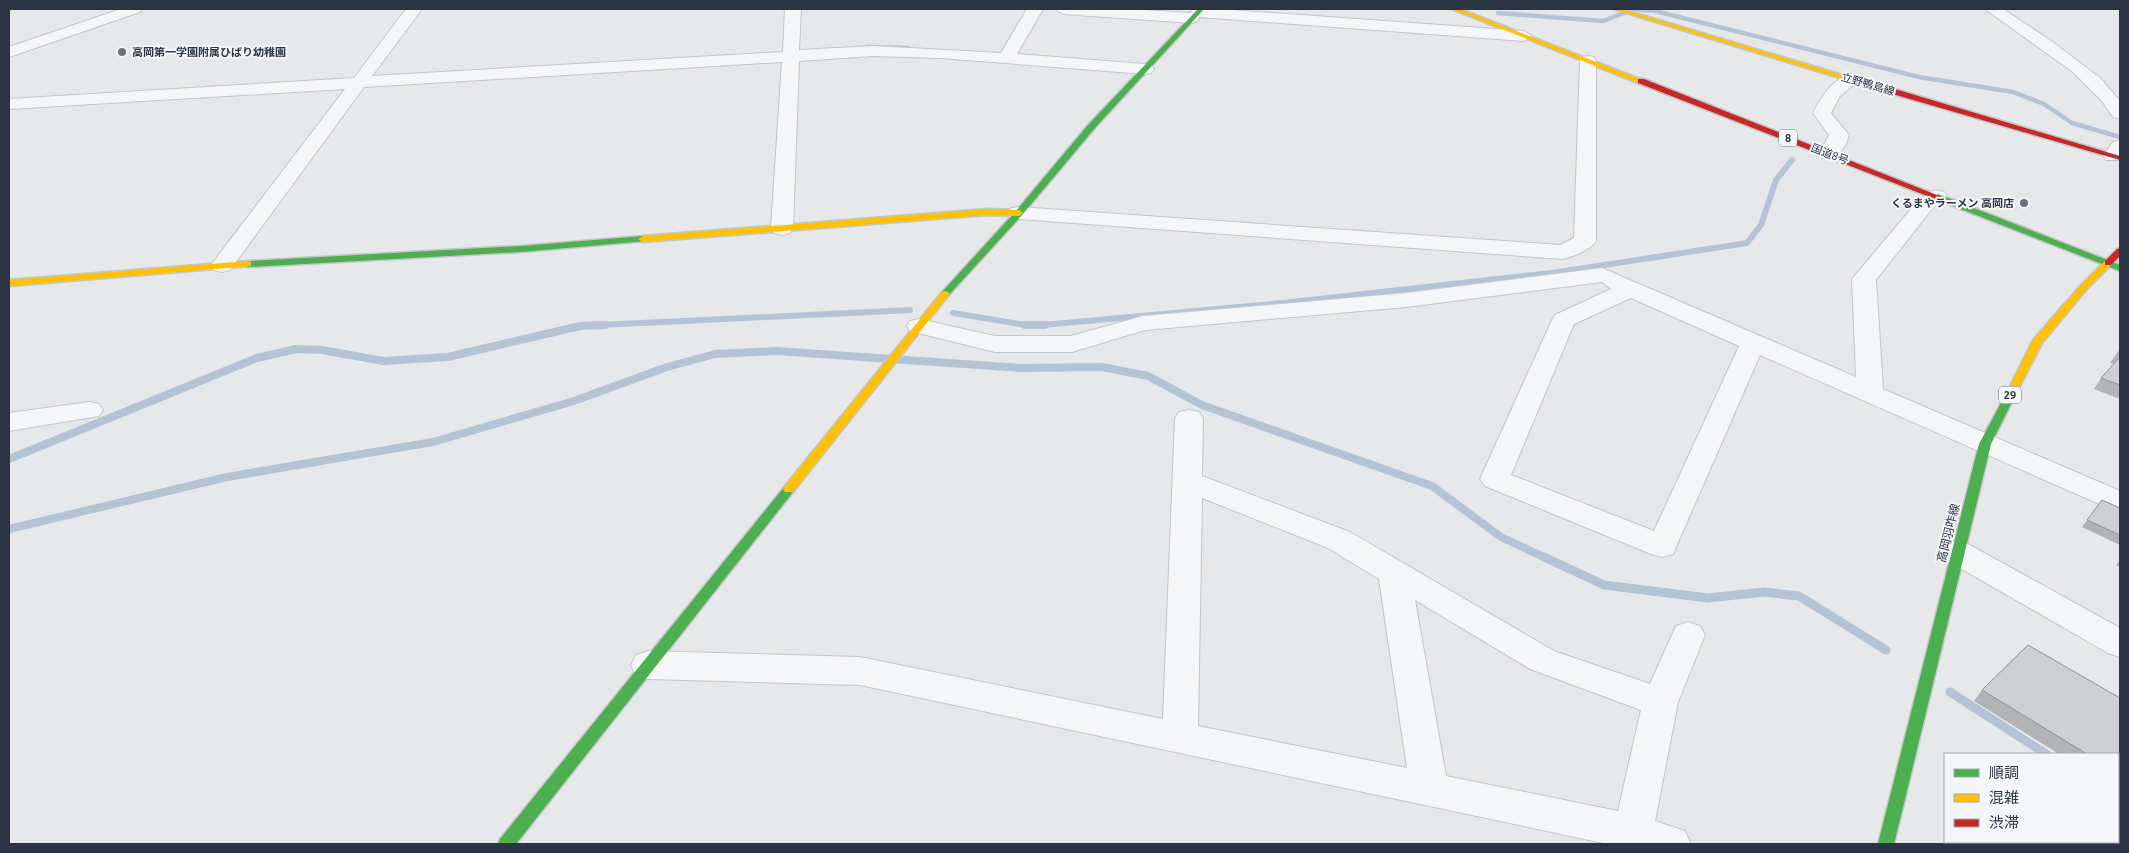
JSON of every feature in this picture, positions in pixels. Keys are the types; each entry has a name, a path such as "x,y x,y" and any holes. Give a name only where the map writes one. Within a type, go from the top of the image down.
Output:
{"main road":[{"name":"国道8号","path":"1456,9 2120,268"},
{"name":"立野鴨島線","path":"1616,9 1852,79 2118,153"},
{"path":"506,844 949,289 1020,213 1091,127 1197,13"},
{"path":"9,283 222,265 521,249 987,212 1020,213"},
{"name":"高岡羽咋線","path":"1886,844 1985,444 2036,342 2083,288 2120,251"}],"street":[{"path":"9,52 135,9"},
{"path":"222,265 414,9"},
{"path":"782,228 793,9"},
{"path":"1006,58 1035,9"},
{"path":"1063,9 1197,13 1524,36"},
{"path":"1993,9 2087,75 2108,94 2120,113"},
{"path":"9,104 361,79 791,53 940,52 1145,69"},
{"path":"1020,213 1563,252 1585,241 1588,61"},
{"path":"1829,154 1836,144 1839,135 1822,113 1834,93 1852,79"},
{"path":"1870,394 1864,279 1924,206 1937,196"},
{"path":"1563,252 1574,262 1630,289 2120,503"},
{"path":"919,326 995,344 1072,344 1143,323 1406,300 1602,276"},
{"path":"1630,289 1564,320 1495,480 1662,546 1753,343"},
{"path":"9,422 89,410"},
{"path":"1180,738 1189,418"},
{"path":"1187,481 1339,540 1542,660 1660,702"},
{"path":"1957,552 2120,644"},
{"path":"1394,571 1429,789"},
{"path":"1633,832 1660,702 1688,635"},
{"path":"648,665 860,671 1633,832 1671,844"}],"building":[{"path":"2120,357 2120,385 2101,378"},
{"path":"2102,500 2120,508 2120,535 2087,520"},
{"path":"2028,645 2120,698 2120,774 2119,753 2085,753 1982,690"}],"waterway":[{"path":"1498,13 1603,21 1634,9 1655,11 1919,77 2013,92 2044,104 2072,123 2120,137"},
{"path":"867,47 908,48"},
{"path":"1043,325 1283,303 1559,272 1747,243 1761,225 1776,180 1792,160"},
{"path":"580,326 910,310"},
{"path":"953,313 1026,325"},
{"path":"580,326 605,325"},
{"path":"1026,325 1043,325"},
{"path":"1026,325 1043,325"},
{"path":"9,459 257,358 296,349 322,350 383,361 448,357 580,326"},
{"path":"9,529 227,477 433,442 574,401 667,367 715,354 776,351 1021,368 1102,367 1148,376 1202,405 1432,486 1501,537 1546,558"},
{"path":"1544,557 1604,585 1708,598 1764,592 1799,596 1886,650"},
{"path":"1950,692 2044,753"}],"traffic: fast":[{"path":"945,294 1019,213 1091,127 1201,9"},
{"path":"1938,197 2120,268"},
{"path":"248,264 521,249 643,239"},
{"path":"1886,844 1985,444 2013,390"},
{"path":"506,844 789,489"}],"traffic: slow":[{"path":"1455,9 1641,81"},
{"path":"1616,9 1892,91"},
{"path":"643,239 987,212 1019,213"},
{"path":"2013,390 2037,342 2083,288 2108,263"},
{"path":"9,283 248,264"},
{"path":"789,489 945,294"}],"traffic: jam":[{"path":"1641,81 1938,197"},
{"path":"1892,91 2120,158"},
{"path":"2108,263 2120,251"}],"place":[{"name":"高岡第一学園附属ひばり幼稚園","path":"122,52"},
{"name":"くるまやラーメン 高岡店","path":"2024,203"}]}
